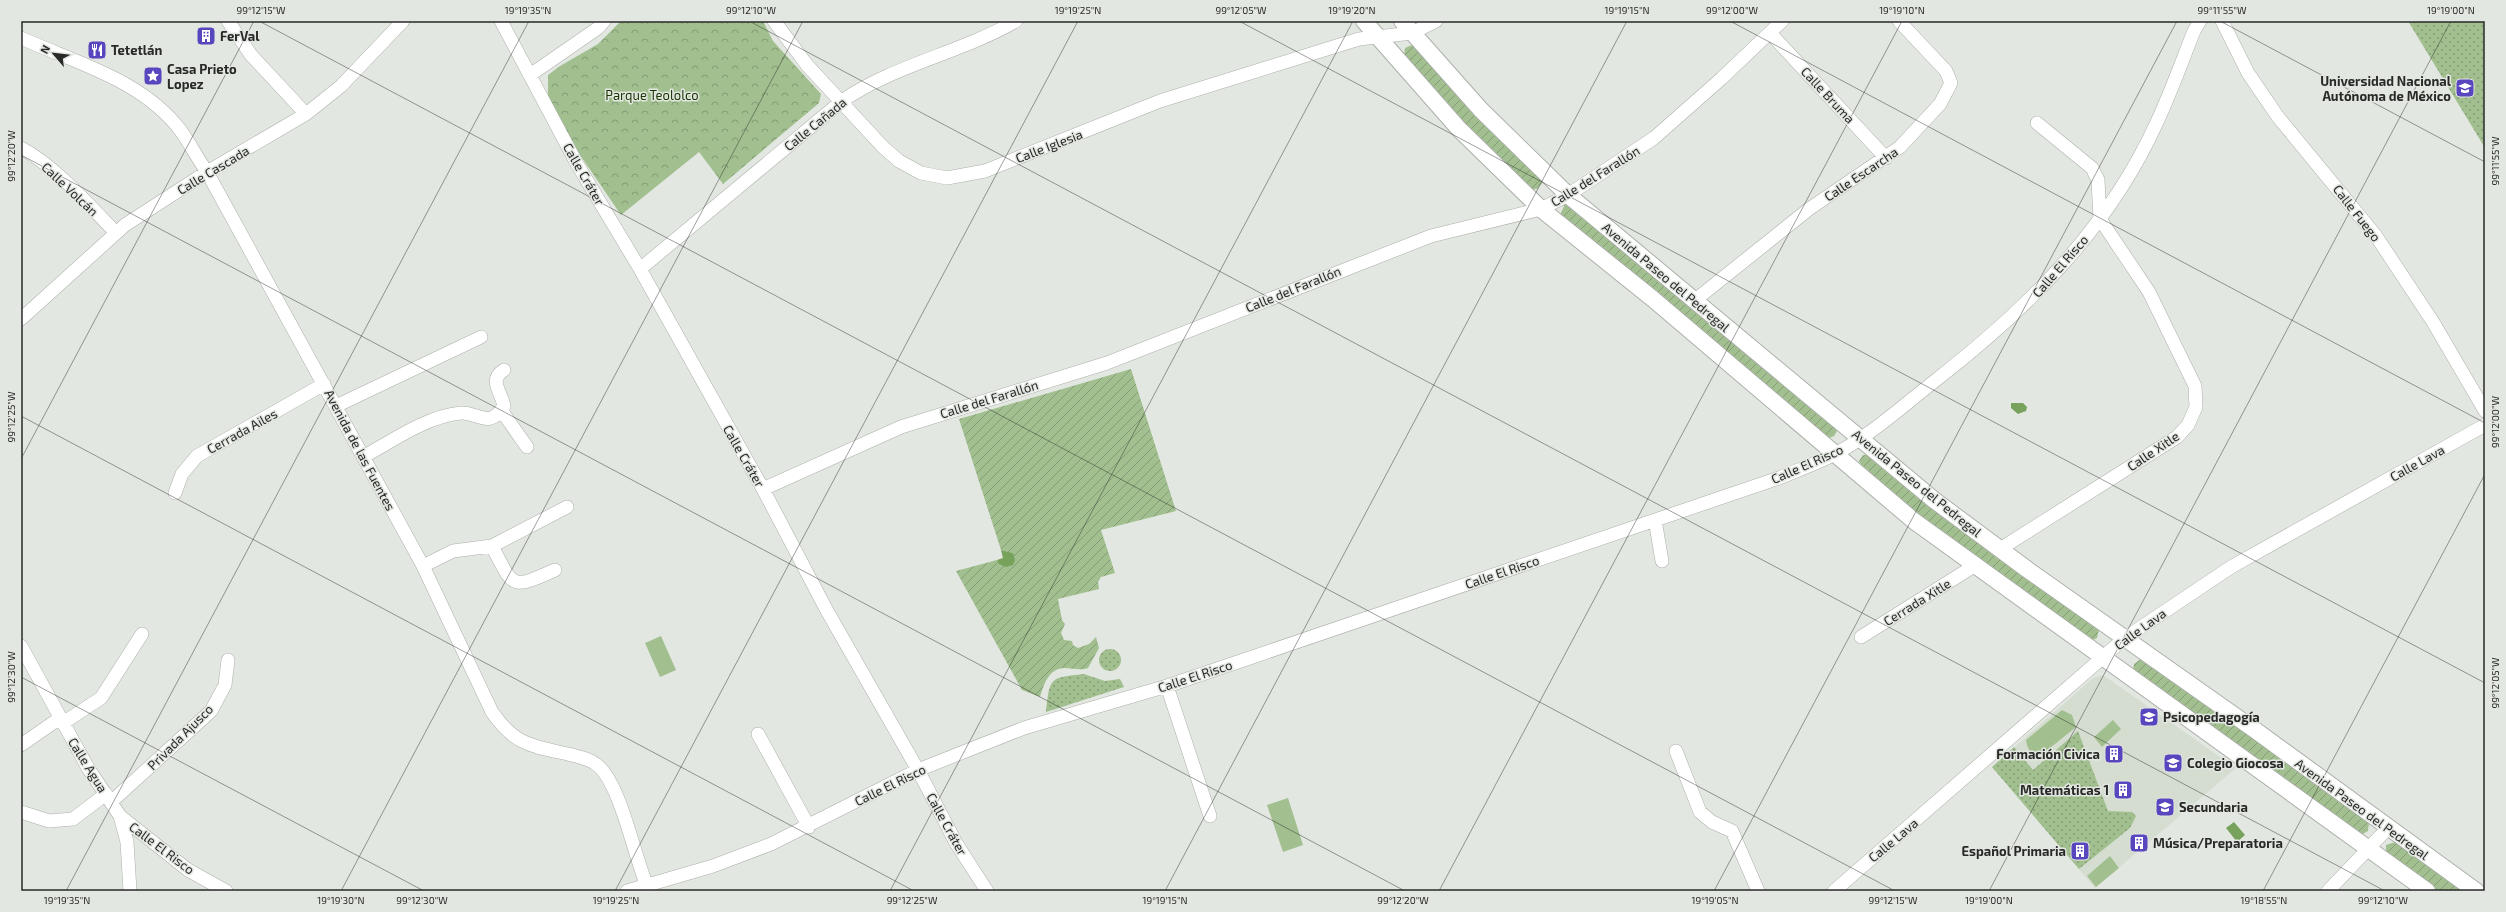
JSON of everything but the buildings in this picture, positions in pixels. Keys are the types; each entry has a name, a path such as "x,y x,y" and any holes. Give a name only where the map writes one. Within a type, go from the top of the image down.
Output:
{"main road":[{"name":"Avenida Paseo del Pedregal","path":"1364,21 1459,129 1540,209 1653,299 1914,521 1974,566 2427,891"},
{"name":"Avenida Paseo del Pedregal","path":"1407,27 1481,110 1568,195 1934,500 2476,891"}],"street":[{"path":"228,21 251,55 306,114"},
{"name":"Calle Cascada","path":"21,319 116,233 207,172 306,114 341,86 403,21"},
{"name":"Calle Cráter","path":"501,21 577,164 640,269 763,489 826,609 918,770 956,843 987,891"},
{"path":"530,75 598,28 604,21"},
{"name":"Calle Iglesia","path":"774,21 807,65 842,101 882,147 900,161 921,173 947,178 985,171 1167,99 1359,39 1378,38 1407,27 1436,21"},
{"name":"Calle Cañada","path":"640,269 842,101 861,88 967,45 1016,21"},
{"name":"Calle del Farallón","path":"763,489 901,427 1107,363 1431,236 1540,209 1568,195 1654,138 1722,78 1782,21"},
{"name":"Calle Escarcha","path":"1694,301 1809,209 1886,158 1913,135 1940,104 1951,83 1946,71 1899,21"},
{"name":"Calle El Risco","path":"627,891 648,889 742,856 809,826 918,770 1024,728 1167,686 1779,478 1836,454 1861,439 1988,340 2041,291 2100,219 2141,154 2154,129 2194,31 2200,21"},
{"name":"Calle Fuego","path":"2222,21 2248,73 2278,117 2363,218 2376,236 2433,322 2485,411"},
{"name":"Calle Bruma","path":"1770,33 1886,158"},
{"name":"Avenida de las Fuentes","path":"21,38 69,57 134,90 158,107 180,130 207,172 423,566 492,712 502,727 515,739 532,747 584,758 597,765 606,776 614,792 648,889"},
{"path":"2037,123 2092,168 2098,180 2100,219"},
{"name":"Calle Volcán","path":"21,148 34,155 116,233"},
{"name":"Calle Xitle","path":"2000,549 2176,437 2188,425 2196,407 2195,386 2149,292 2100,219"},
{"path":"336,406 481,337"},
{"path":"363,457 439,419 462,413 482,419 492,417 504,406 496,379 497,374 504,370"},
{"name":"Cerrada Ailes","path":"175,493 182,474 197,456 324,384"},
{"path":"501,410 527,447"},
{"name":"Calle Lava","path":"1834,891 2125,638 2231,567 2485,425"},
{"path":"423,566 453,551 492,546 567,507"},
{"path":"1655,520 1662,561"},
{"path":"492,546 510,579 517,582 526,583 555,570"},
{"name":"Cerrada Xitle","path":"1861,637 1974,566"},
{"path":"21,745 101,698 142,634"},
{"name":"Calle Agua","path":"21,646 88,768 120,816 127,842 130,891"},
{"name":"Privada Ajusco","path":"21,812 49,821 73,819 109,798 211,711 225,685 228,660"},
{"path":"1167,686 1210,816"},
{"path":"758,734 809,826"},
{"path":"1676,751 1700,812 1712,822 1732,831 1758,891"},
{"name":"Calle El Risco","path":"120,816 188,870 226,891"},
{"path":"2328,891 2369,850 2388,828"}],"shaded area":[{"path":"2011,403 2023,403 2027,407 2026,411 2018,414 2011,408"},
{"path":"1001,550 1013,553 1015,560 1013,565 1006,567 999,564 997,560 1003,558"},
{"path":"2103,675 2236,768 2095,888 1992,767 2093,678"},
{"path":"2234,822 2245,835 2237,842 2226,828"}],"green space":[{"name":"Parque Teololco","path":"621,21 763,21 773,41 821,94 819,103 723,184 699,152 621,215 578,152 548,100 548,75 560,66 598,44"},
{"name":"Universidad Nacional Autónoma de México","path":"2408,21 2485,21 2485,148"},
{"path":"1412,45 1538,175 1542,183 1537,189 1530,189 1468,129 1404,54 1405,48"},
{"path":"1565,204 1579,210 1833,425 1837,431 1834,436 1827,439 1560,215"},
{"path":"1131,369 1176,511 1101,530 1115,573 1101,577 1098,582 1099,589 1058,599 1062,620 1065,624 1061,633 1064,640 1072,641 1073,645 1078,648 1089,644 1096,637 1099,648 1088,668 1065,668 1059,669 1051,674 1045,682 1040,697 1022,690 956,571 997,560 998,562 1013,553 1001,550 959,419"},
{"path":"1863,455 1868,455 2099,629 2097,638 2093,640 1919,515 1861,466 1859,461"},
{"path":"661,636 676,670 660,677 645,643"},
{"path":"1110,649 1118,652 1121,660 1118,668 1110,671 1102,668 1099,660 1102,652"},
{"path":"2142,658 2369,823 2368,831 2361,835 2133,671 2134,664"},
{"path":"1084,674 1105,681 1120,679 1124,687 1046,712 1049,691 1054,681 1058,678"},
{"path":"2062,710 2072,715 2076,727 2040,756 2034,754 2028,748 2026,740"},
{"path":"2113,720 2121,729 2102,747 2094,737"},
{"path":"2078,731 2108,811 2132,812 2136,816 2130,828 2079,869 1992,767 2014,747 2033,770"},
{"path":"1288,798 1303,845 1283,852 1267,805"},
{"path":"2395,842 2464,891 2437,891 2386,854 2386,845"},
{"path":"2110,856 2119,868 2096,887 2087,876"}],"place":[{"name":"FerVal","path":"206,36"},
{"name":"Tetetlán","path":"97,50"},
{"name":"Casa Prieto Lopez","path":"153,76"},
{"name":"Universidad Nacional Autónoma de México","path":"2465,88"},
{"name":"Psicopedagogía","path":"2149,717"},
{"name":"Formación Civica","path":"2114,754"},
{"name":"Colegio Giocosa","path":"2173,763"},
{"name":"Matemáticas 1","path":"2123,790"},
{"name":"Secundaria","path":"2165,807"},
{"name":"Música/Preparatoria","path":"2139,843"},
{"name":"Español Primaria","path":"2080,851"}]}
